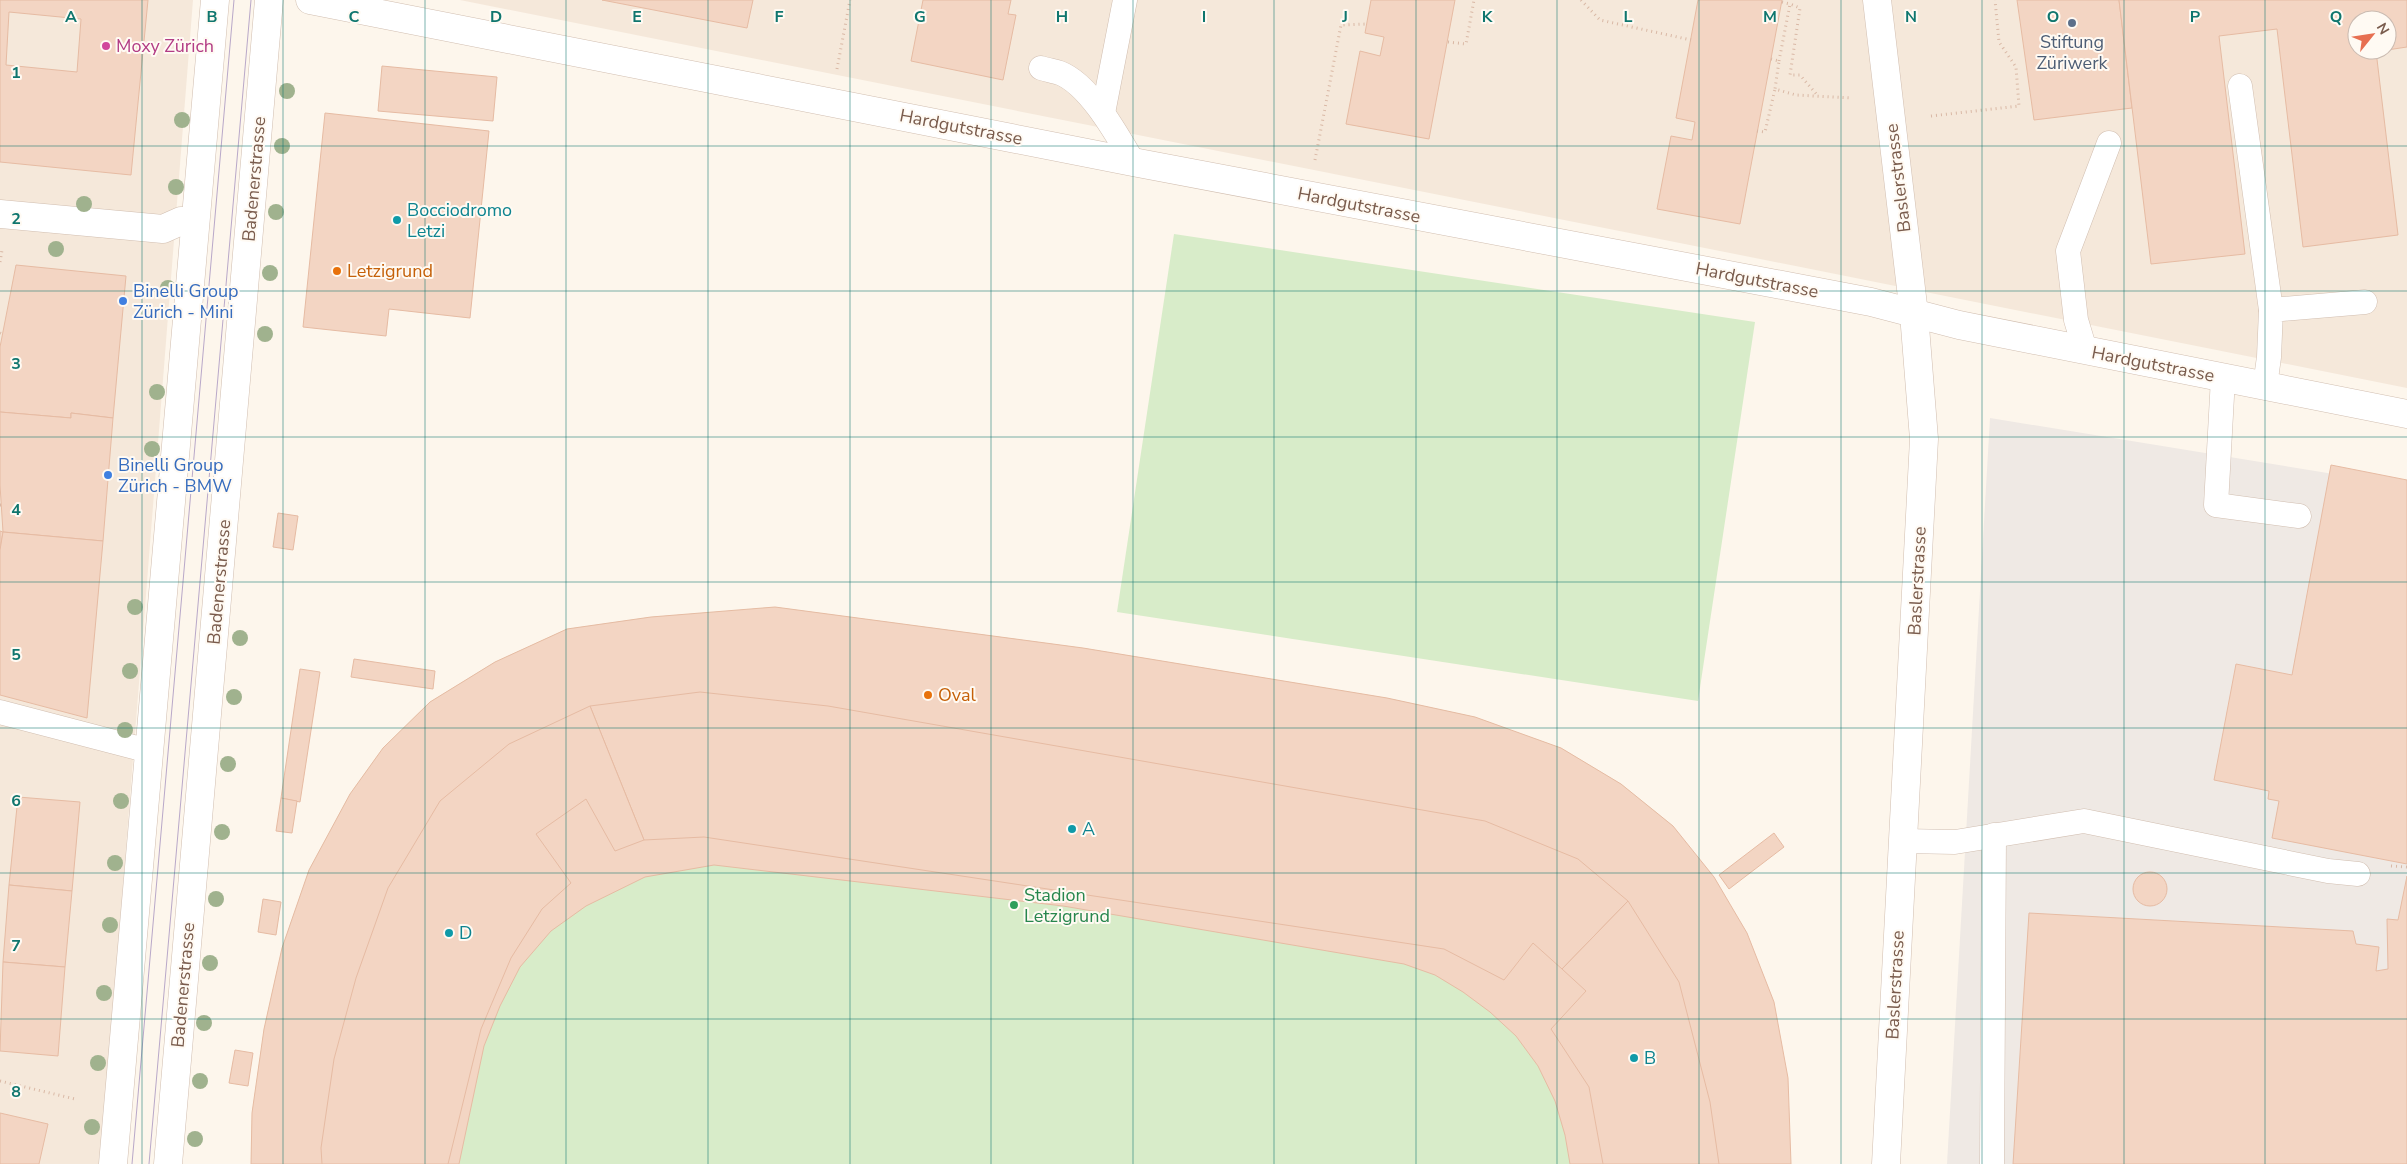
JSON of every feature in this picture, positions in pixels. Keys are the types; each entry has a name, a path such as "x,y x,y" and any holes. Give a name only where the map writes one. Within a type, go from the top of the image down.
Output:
{"street":[{"path":"113,1164 194,222 215,0"},
{"name":"Badenerstrasse","path":"168,1164 269,0"},
{"name":"Hardgutstrasse","path":"310,0 1133,162 1871,302 1959,325 2407,414"},
{"name":"Baslerstrasse","path":"1877,0 1914,314 1924,439 1886,1164"},
{"path":"0,214 162,229 181,221 194,222"}],"lane":[{"path":"1103,113 1125,0"},
{"path":"1041,68 1061,74 1083,90 1103,113 1133,162"},
{"path":"2240,86 2271,310 2269,357 2265,386"},
{"path":"2085,350 2076,320 2068,252 2109,143"},
{"path":"2271,310 2365,302"},
{"path":"2223,378 2216,504 2299,516"},
{"path":"0,712 149,750"},
{"path":"1903,841 1955,842 2084,821 2319,869 2358,874"},
{"path":"1992,1164 1994,835"}],"path":[{"path":"830,101 850,0"},
{"path":"1448,42 1466,44 1474,0"},
{"path":"1581,0 1600,20 1691,40"},
{"path":"1931,116 2019,106 2016,67 1999,42 1995,0"},
{"path":"1782,2 1800,8 1790,75 1800,75 1818,96"},
{"path":"1757,131 1765,132 1775,89 1790,4"},
{"path":"1307,195 1342,25 1367,24"},
{"path":"1771,59 1779,61"},
{"path":"1775,89 1796,95 1852,98"},
{"path":"0,1081 75,1099"}],"shaded area":[{"path":"0,0 193,0 101,1164 0,1164"},
{"path":"460,0 2407,0 2407,388"},
{"path":"1990,418 2407,486 2407,1164 1947,1164"}],"green space":[{"path":"1174,234 1755,322 1698,701 1117,612"},
{"name":"Stadion Letzigrund","path":"775,607 1083,648 1387,698 1475,717 1561,748 1621,784 1673,826 1791,1164 251,1164 252,1113 264,1029 282,948 309,870 350,794 383,748 430,702 495,662 567,629 651,617"}],"building":[{"path":"0,0 148,0 131,175 0,162","holes":["9,12 81,19 77,72 6,65"]},
{"path":"602,0 753,0 747,28"},
{"path":"923,0 1011,0 1008,14 1016,15 1003,80 911,61"},
{"path":"1371,0 1455,0 1429,139 1346,124 1360,51 1380,56 1384,37 1365,33"},
{"path":"1698,0 1782,0 1740,224 1657,209 1671,136 1692,140 1695,122 1676,118"},
{"path":"2017,0 2119,0 2132,108 2034,120"},
{"path":"2119,0 2407,0 2407,47 2397,48 2397,10 2347,10 2347,60 2377,60 2398,235 2303,247 2277,29 2219,36 2245,254 2151,264"},
{"path":"382,66 497,77 493,121 378,111"},
{"name":"Bocciodromo Letzi","path":"325,113 489,131 470,318 389,309 386,336 303,327"},
{"path":"16,265 126,276 113,418 71,413 71,418 0,412 0,347"},
{"path":"0,412 71,418 71,413 113,418 103,541 3,532 0,485"},
{"path":"2331,465 2407,480 2407,864 2272,838 2279,801 2268,799 2269,791 2214,780 2236,664 2292,675"},
{"path":"278,513 298,516 293,550 273,547"},
{"path":"0,531 3,532 0,550"},
{"path":"3,532 103,541 87,718 0,695 0,550"},
{"name":"Stadion Letzigrund","path":"775,607 1083,648 1387,698 1475,717 1561,748 1621,784 1673,826 1714,877 1747,933 1774,1002 1788,1078 1791,1164 1570,1164 1565,1135 1555,1101 1538,1066 1516,1036 1490,1012 1463,992 1435,975 1404,964 1063,906 714,865 645,877 586,906 551,931 520,967 500,1006 484,1046 459,1164 251,1164 252,1113 264,1029 282,948 309,870 350,794 383,748 430,702 495,662 567,629 651,617"},
{"path":"354,659 435,671 433,689 351,677"},
{"path":"300,669 320,672 300,802 281,798"},
{"name":"A","path":"700,692 828,706 1485,821 1578,859 1628,901 1562,969 1533,943 1504,980 1444,949 704,837 644,840 590,706"},
{"name":"D","path":"590,706 644,840 615,851 586,799 536,834 571,883 542,909 511,958 481,1029 448,1164 322,1164 321,1148 334,1059 356,978 388,888 440,801 509,744"},
{"path":"18,797 80,802 72,891 9,885"},
{"path":"281,798 297,801 292,833 276,831"},
{"path":"1774,833 1784,847 1729,889 1719,875"},
{"path":"2150,872 2157,873 2162,877 2166,882 2166,896 2162,901 2157,905 2150,906 2143,905 2138,901 2134,896 2133,889 2134,882 2138,877 2143,873"},
{"path":"2407,876 2407,1164 2013,1164 2029,913 2353,931 2356,944 2379,947 2376,971 2388,969 2387,919 2398,920"},
{"path":"9,885 72,891 65,967 3,962"},
{"path":"263,899 281,902 276,935 258,932"},
{"name":"B","path":"1628,901 1679,982 1710,1102 1719,1164 1603,1164 1589,1087 1551,1029 1586,991 1562,969"},
{"path":"3,962 65,967 58,1056 0,1051"},
{"path":"235,1050 253,1053 248,1086 229,1083"},
{"path":"0,1113 48,1124 39,1164 0,1164"}],"tram line":[{"path":"132,1164 234,0"},
{"path":"149,1164 251,0"}],"place":[{"name":"Stiftung Züriwerk","path":"2072,23"},
{"name":"Moxy Zürich","path":"106,46"},
{"name":"Bocciodromo Letzi","path":"397,220"},
{"name":"Letzigrund","path":"337,271"},
{"name":"Binelli Group Zürich - Mini","path":"123,301"},
{"name":"Binelli Group Zürich - BMW","path":"108,475"},
{"name":"Oval","path":"928,695"},
{"name":"A","path":"1072,829"},
{"name":"Stadion Letzigrund","path":"1014,905"},
{"name":"D","path":"449,933"},
{"name":"B","path":"1634,1058"}]}
